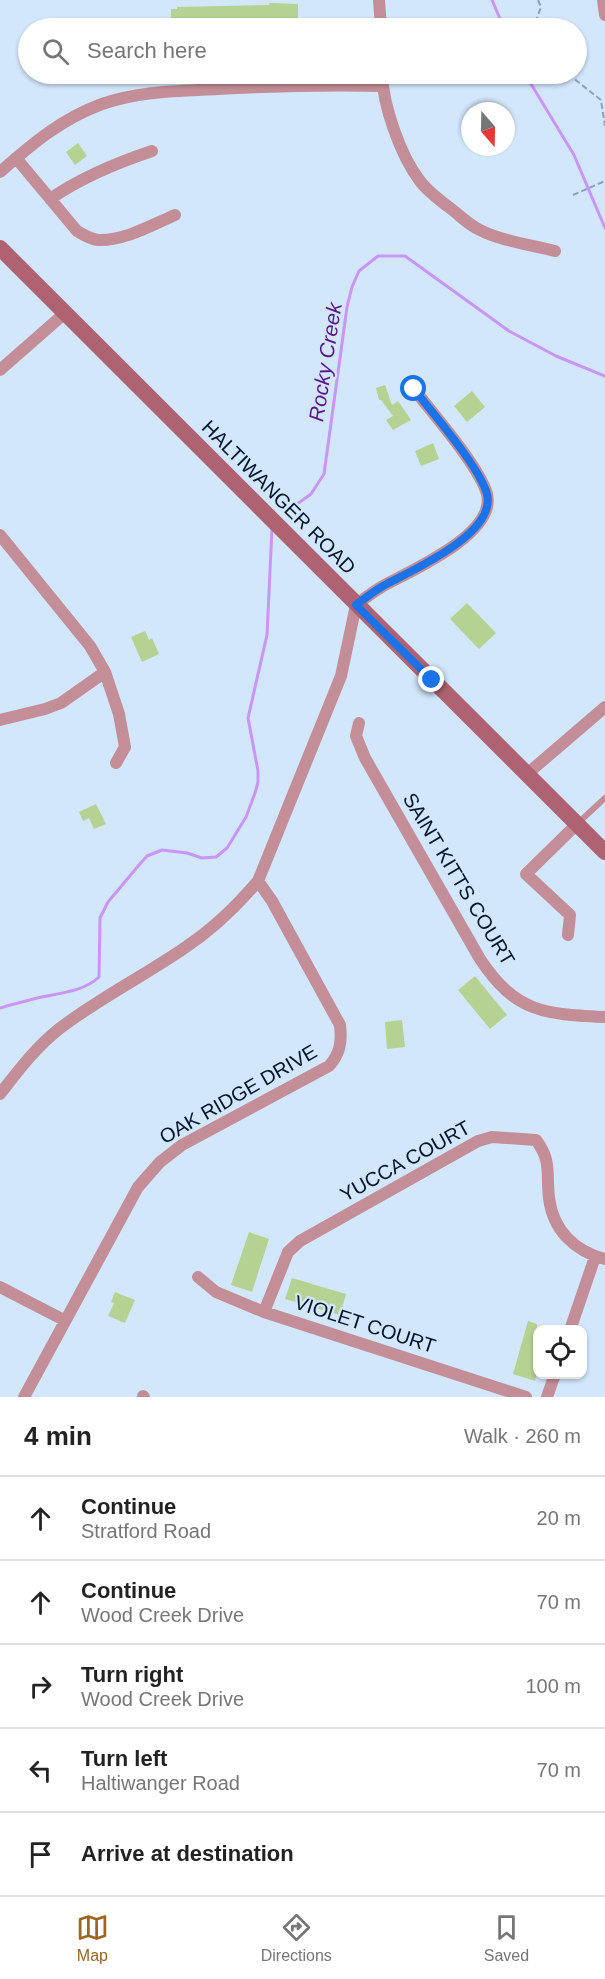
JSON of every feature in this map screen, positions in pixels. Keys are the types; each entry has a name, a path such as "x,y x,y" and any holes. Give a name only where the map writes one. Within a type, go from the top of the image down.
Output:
{"street":[{"path":"379,0 380,18"},
{"path":"603,0 605,15"},
{"path":"0,172 40,136 100,105 132,96 177,91 311,84"},
{"path":"383,84 390,116 403,150 415,174 428,190 468,224 481,231 555,251"},
{"path":"50,199 90,175 123,160 152,151"},
{"path":"16,158 76,231 89,238 100,240 125,235 175,215"},
{"name":"HALTIWANGER ROAD","path":"0,248 605,852"},
{"path":"0,370 65,313"},
{"path":"0,1094 28,1058 56,1030 193,942 239,903 258,881 341,676 356,605 380,588 432,560 460,541 479,524 485,515 488,501 483,484 457,444 414,389"},
{"path":"0,535 83,638 105,672 119,714 125,747 117,762"},
{"path":"0,720 61,703 105,672"},
{"path":"527,774 605,707"},
{"name":"SAINT KITTS COURT","path":"359,723 356,736 365,758 480,959 501,987 517,1000 535,1009 567,1015 605,1017"},
{"path":"568,935 570,915 526,874 577,824"},
{"name":"OAK RIDGE DRIVE","path":"24,1397 138,1187 160,1162 182,1145 329,1066 337,1057 342,1039 340,1025 295,941 258,881"},
{"name":"YUCCA COURT","path":"264,1312 288,1252 300,1242 478,1141 492,1137 536,1140 546,1153 549,1200 558,1227 570,1243 600,1258"},
{"path":"572,1325 600,1258"},
{"name":"VIOLET COURT","path":"198,1277 216,1293 264,1312 526,1397"},
{"path":"0,1287 64,1320"},
{"path":"547,1397 553,1379"}],"lane":[{"path":"577,824 605,798"}],"path":[{"path":"537,18 541,7 538,0"},
{"path":"581,84 601,99 605,126"},
{"path":"573,195 605,181"}],"building":[{"path":"269,3 298,4 298,18 171,18 171,9 177,9 177,7 269,5"},
{"path":"78,143 87,156 75,165 66,152"},
{"path":"385,385 392,405 398,401 411,420 393,430 386,420 393,416 379,400 376,388"},
{"path":"472,391 485,407 467,422 454,406"},
{"path":"433,443 439,459 421,466 415,451"},
{"path":"467,603 496,633 479,649 450,619"},
{"path":"145,631 149,640 152,638 159,654 142,662 131,637"},
{"path":"96,804 106,824 94,829 89,818 83,821 79,812"},
{"path":"475,976 507,1015 490,1029 458,990"},
{"path":"402,1020 405,1047 387,1049 385,1022"},
{"path":"249,1232 269,1239 252,1292 231,1285"},
{"path":"292,1278 346,1294 340,1315 285,1299"},
{"path":"115,1292 135,1300 125,1323 108,1316 114,1303 111,1302"},
{"path":"528,1321 537,1324 533,1325 533,1379 535,1381 513,1374"}],"waterway":[{"name":"Rocky Creek","path":"492,0 500,18"},
{"name":"Rocky Creek","path":"531,84 574,155 605,228"},
{"name":"Rocky Creek","path":"286,512 311,494 324,474 347,307 359,271 378,256 405,256 509,331 556,356 605,376"},
{"name":"Rocky Creek","path":"0,1008 72,991 93,982 99,977 100,918 108,902 147,856 162,850 187,853 202,858 216,857 227,848 246,817 258,782 248,718 267,635 272,528"}],"route":[{"path":"414,389 457,444 483,484 488,501 487,509 479,524 460,541 432,560 380,588 356,605 432,680"}]}
